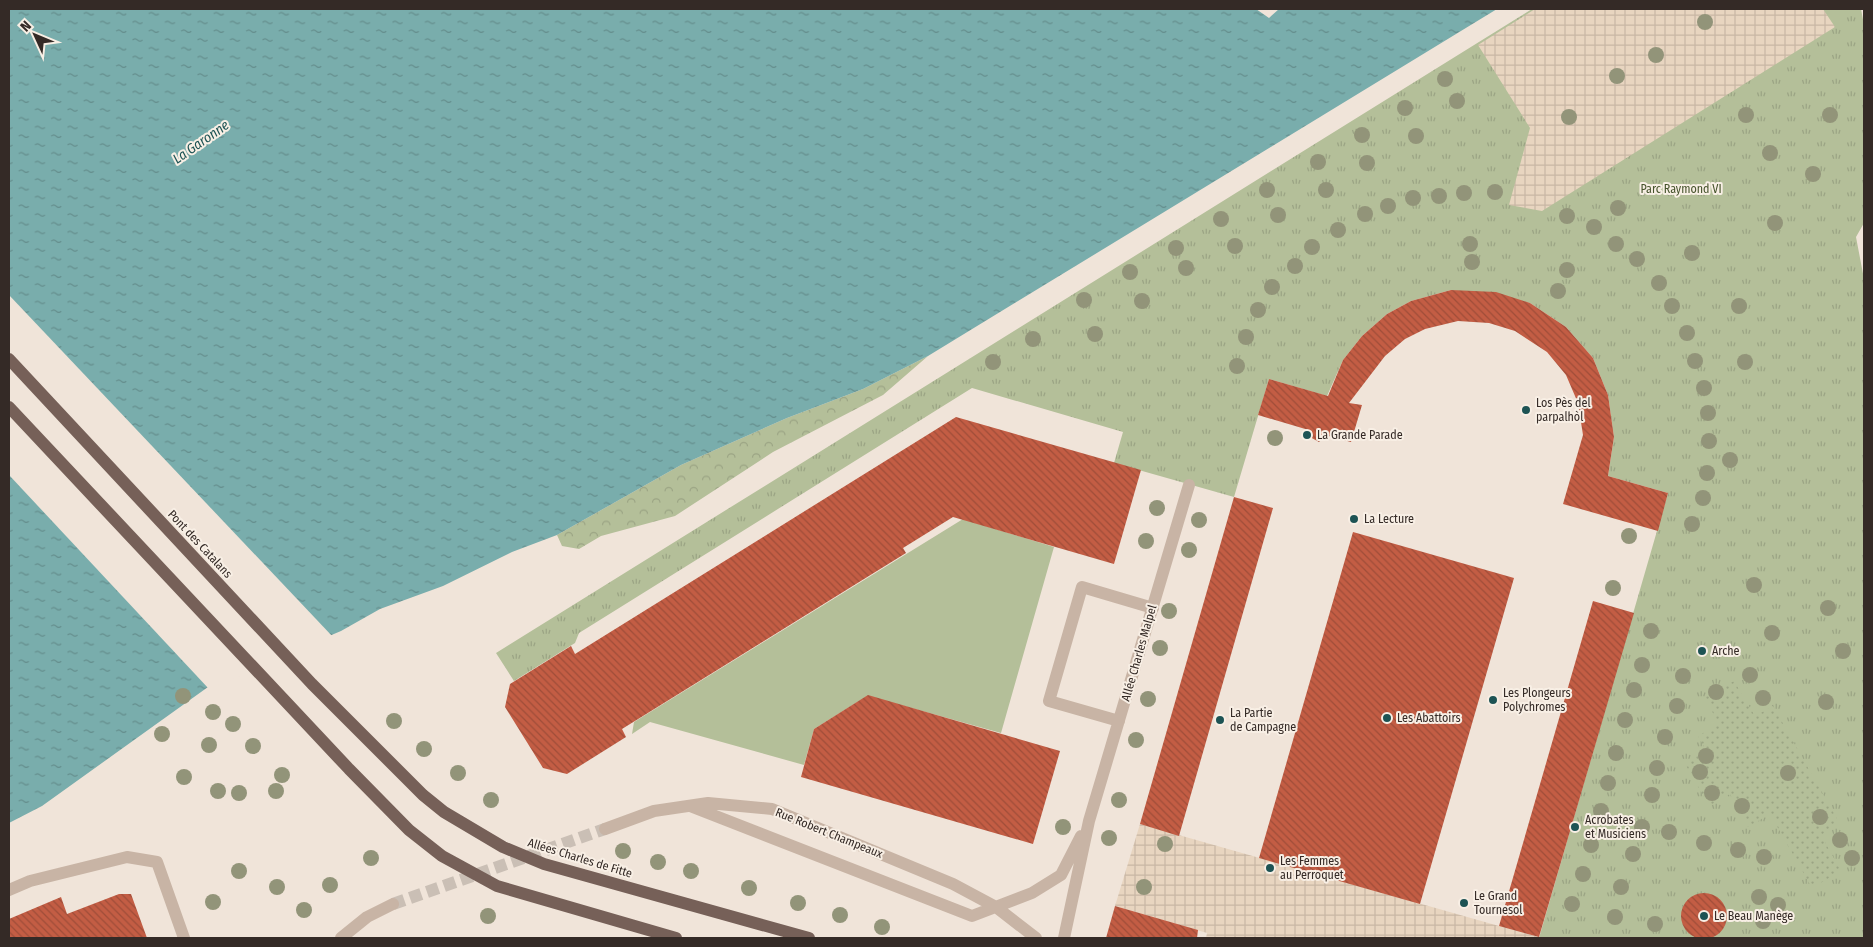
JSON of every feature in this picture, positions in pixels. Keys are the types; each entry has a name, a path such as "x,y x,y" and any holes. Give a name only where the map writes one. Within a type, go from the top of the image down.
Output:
{"main road":[{"name":"Pont des Catalans","path":"9,359 312,684 374,746"},
{"path":"9,407 349,769 415,835 442,856 497,886 676,938"},
{"name":"Allées Charles de Fitte","path":"374,746 444,812 503,847 544,864 809,938"}],"street":[{"name":"Allée Charles Malpel","path":"1064,938 1089,821 1189,485"},
{"path":"1119,721 1049,701 1054,682 1082,587 1152,608"},
{"name":"Rue Robert Champeaux","path":"605,829 654,811 688,805 708,803 772,809 953,884 996,907 1036,938"},
{"name":"Allée Charles Malpel","path":"688,805 972,916 1032,893 1061,875 1089,821"},
{"path":"9,890 30,881 127,857 157,862 184,938"},
{"path":"341,938 367,917 393,904"}],"green space":[{"name":"Parc Raymond VI","path":"1532,9 1861,9 1864,25 1864,223 1856,237 1864,279 1864,938 1539,938 1668,493 1608,476 1614,437 1608,395 1593,358 1566,327 1530,303 1451,290 1411,301 1387,314 1362,336 1343,360 1327,396 1269,379 1234,497 1114,463 1123,432 972,388 579,633 575,643 514,681 496,653"},
{"path":"928,356 883,395 773,452 675,516 601,536 579,549 562,546 557,535 681,465 787,418 863,389"},
{"path":"963,519 1054,547 1001,733 897,704 859,701 814,729 804,765 650,722 632,734 634,722"},
{"path":"1734,681 1755,716 1773,706 1840,824 1821,835 1841,871 1812,888 1770,814 1748,827 1730,794 1709,806 1684,762 1706,750 1698,736 1719,724 1704,697"}],"shaded area":[{"path":"1535,9 1823,9 1835,27 1542,211 1509,205 1530,128 1478,45"},
{"path":"1140,824 1539,937 1206,938 1207,933 1115,906"}],"water":[{"name":"La Garonne","path":"9,9 1256,9 1269,18 1279,9 1497,9 928,356 863,389 787,418 681,465 557,535 512,552 443,586 380,609 341,631 208,687 42,806 9,823"}],"pier":[{"path":"9,295 333,637 209,689 9,475"}],"building":[{"path":"1451,290 1496,292 1530,303 1566,327 1593,358 1608,395 1614,437 1608,476 1668,493 1658,531 1563,504 1583,435 1578,403 1566,375 1547,352 1515,331 1489,323 1458,321 1425,329 1405,339 1385,356 1349,403 1362,405 1351,442 1325,435 1319,442 1310,437 1312,431 1258,415 1269,379 1328,396 1343,360 1362,336 1387,314 1411,301"},
{"path":"956,417 1141,470 1114,564 953,517 903,548 906,553 622,729 626,737 567,774 543,768 505,707 510,684 571,646 575,654"},
{"path":"1234,497 1273,508 1179,836 1140,824"},
{"name":"Les Abattoirs","path":"1353,532 1514,578 1420,904 1259,858"},
{"path":"1593,601 1634,613 1539,937 1499,926"},
{"path":"868,695 1060,751 1033,844 801,777 814,729"},
{"name":"Le Beau Manège","path":"1704,893 1717,897 1723,903 1727,916 1723,929 1717,935 1704,939 1691,935 1685,929 1681,916 1685,903 1691,897"},
{"path":"119,894 131,894 147,938 9,938 9,919 61,897 67,914"},
{"path":"1115,906 1198,930 1197,938 1106,938"}],"tunnel":[{"path":"393,904 605,829"}],"place":[{"name":"Los Pès del parpalhòl","path":"1526,410"},
{"name":"La Grande Parade","path":"1307,435"},
{"name":"La Lecture","path":"1354,519"},
{"name":"Arche","path":"1702,651"},
{"name":"Les Plongeurs Polychromes","path":"1493,700"},
{"name":"Les Abattoirs","path":"1387,718"},
{"name":"La Partie de Campagne","path":"1220,720"},
{"name":"Acrobates et Musiciens","path":"1575,827"},
{"name":"Les Femmes au Perroquet","path":"1270,868"},
{"name":"Le Grand Tournesol","path":"1464,903"},
{"name":"Le Beau Manège","path":"1704,916"}]}
